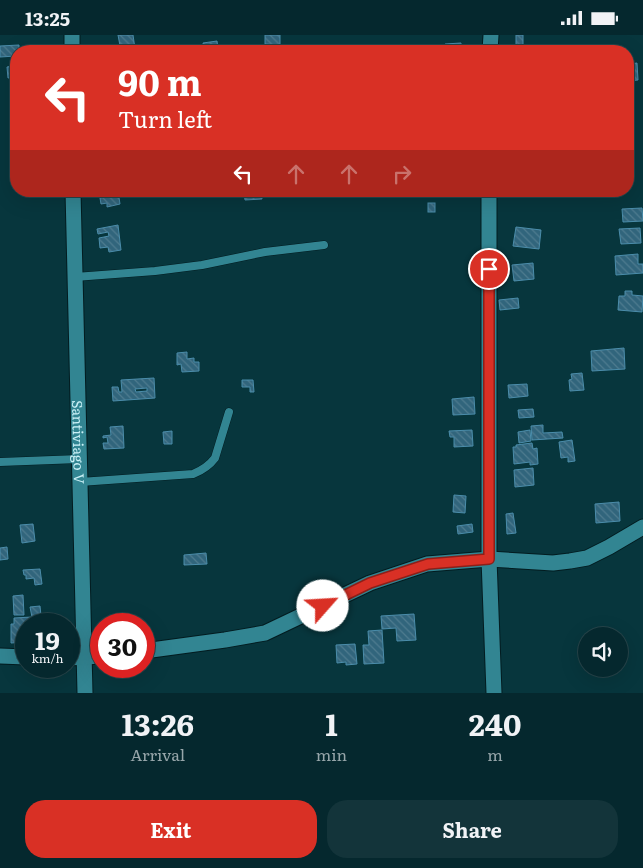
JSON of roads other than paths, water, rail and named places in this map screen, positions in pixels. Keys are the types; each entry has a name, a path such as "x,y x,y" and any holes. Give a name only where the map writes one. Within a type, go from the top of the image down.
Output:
{"street":[{"name":"Santiviago V","path":"73,197 80,482 77,613"},
{"path":"489,197 489,559 494,693"},
{"path":"155,650 264,633 370,583 428,564 489,559 552,563 587,557 609,547 643,527"},
{"path":"0,656 15,657"},
{"name":"Santiviago V","path":"80,674 85,693"}],"lane":[{"path":"75,277 183,268 265,252 324,245"},
{"path":"80,482 200,471 211,463 214,458 229,412"},
{"path":"0,463 79,459"}]}
